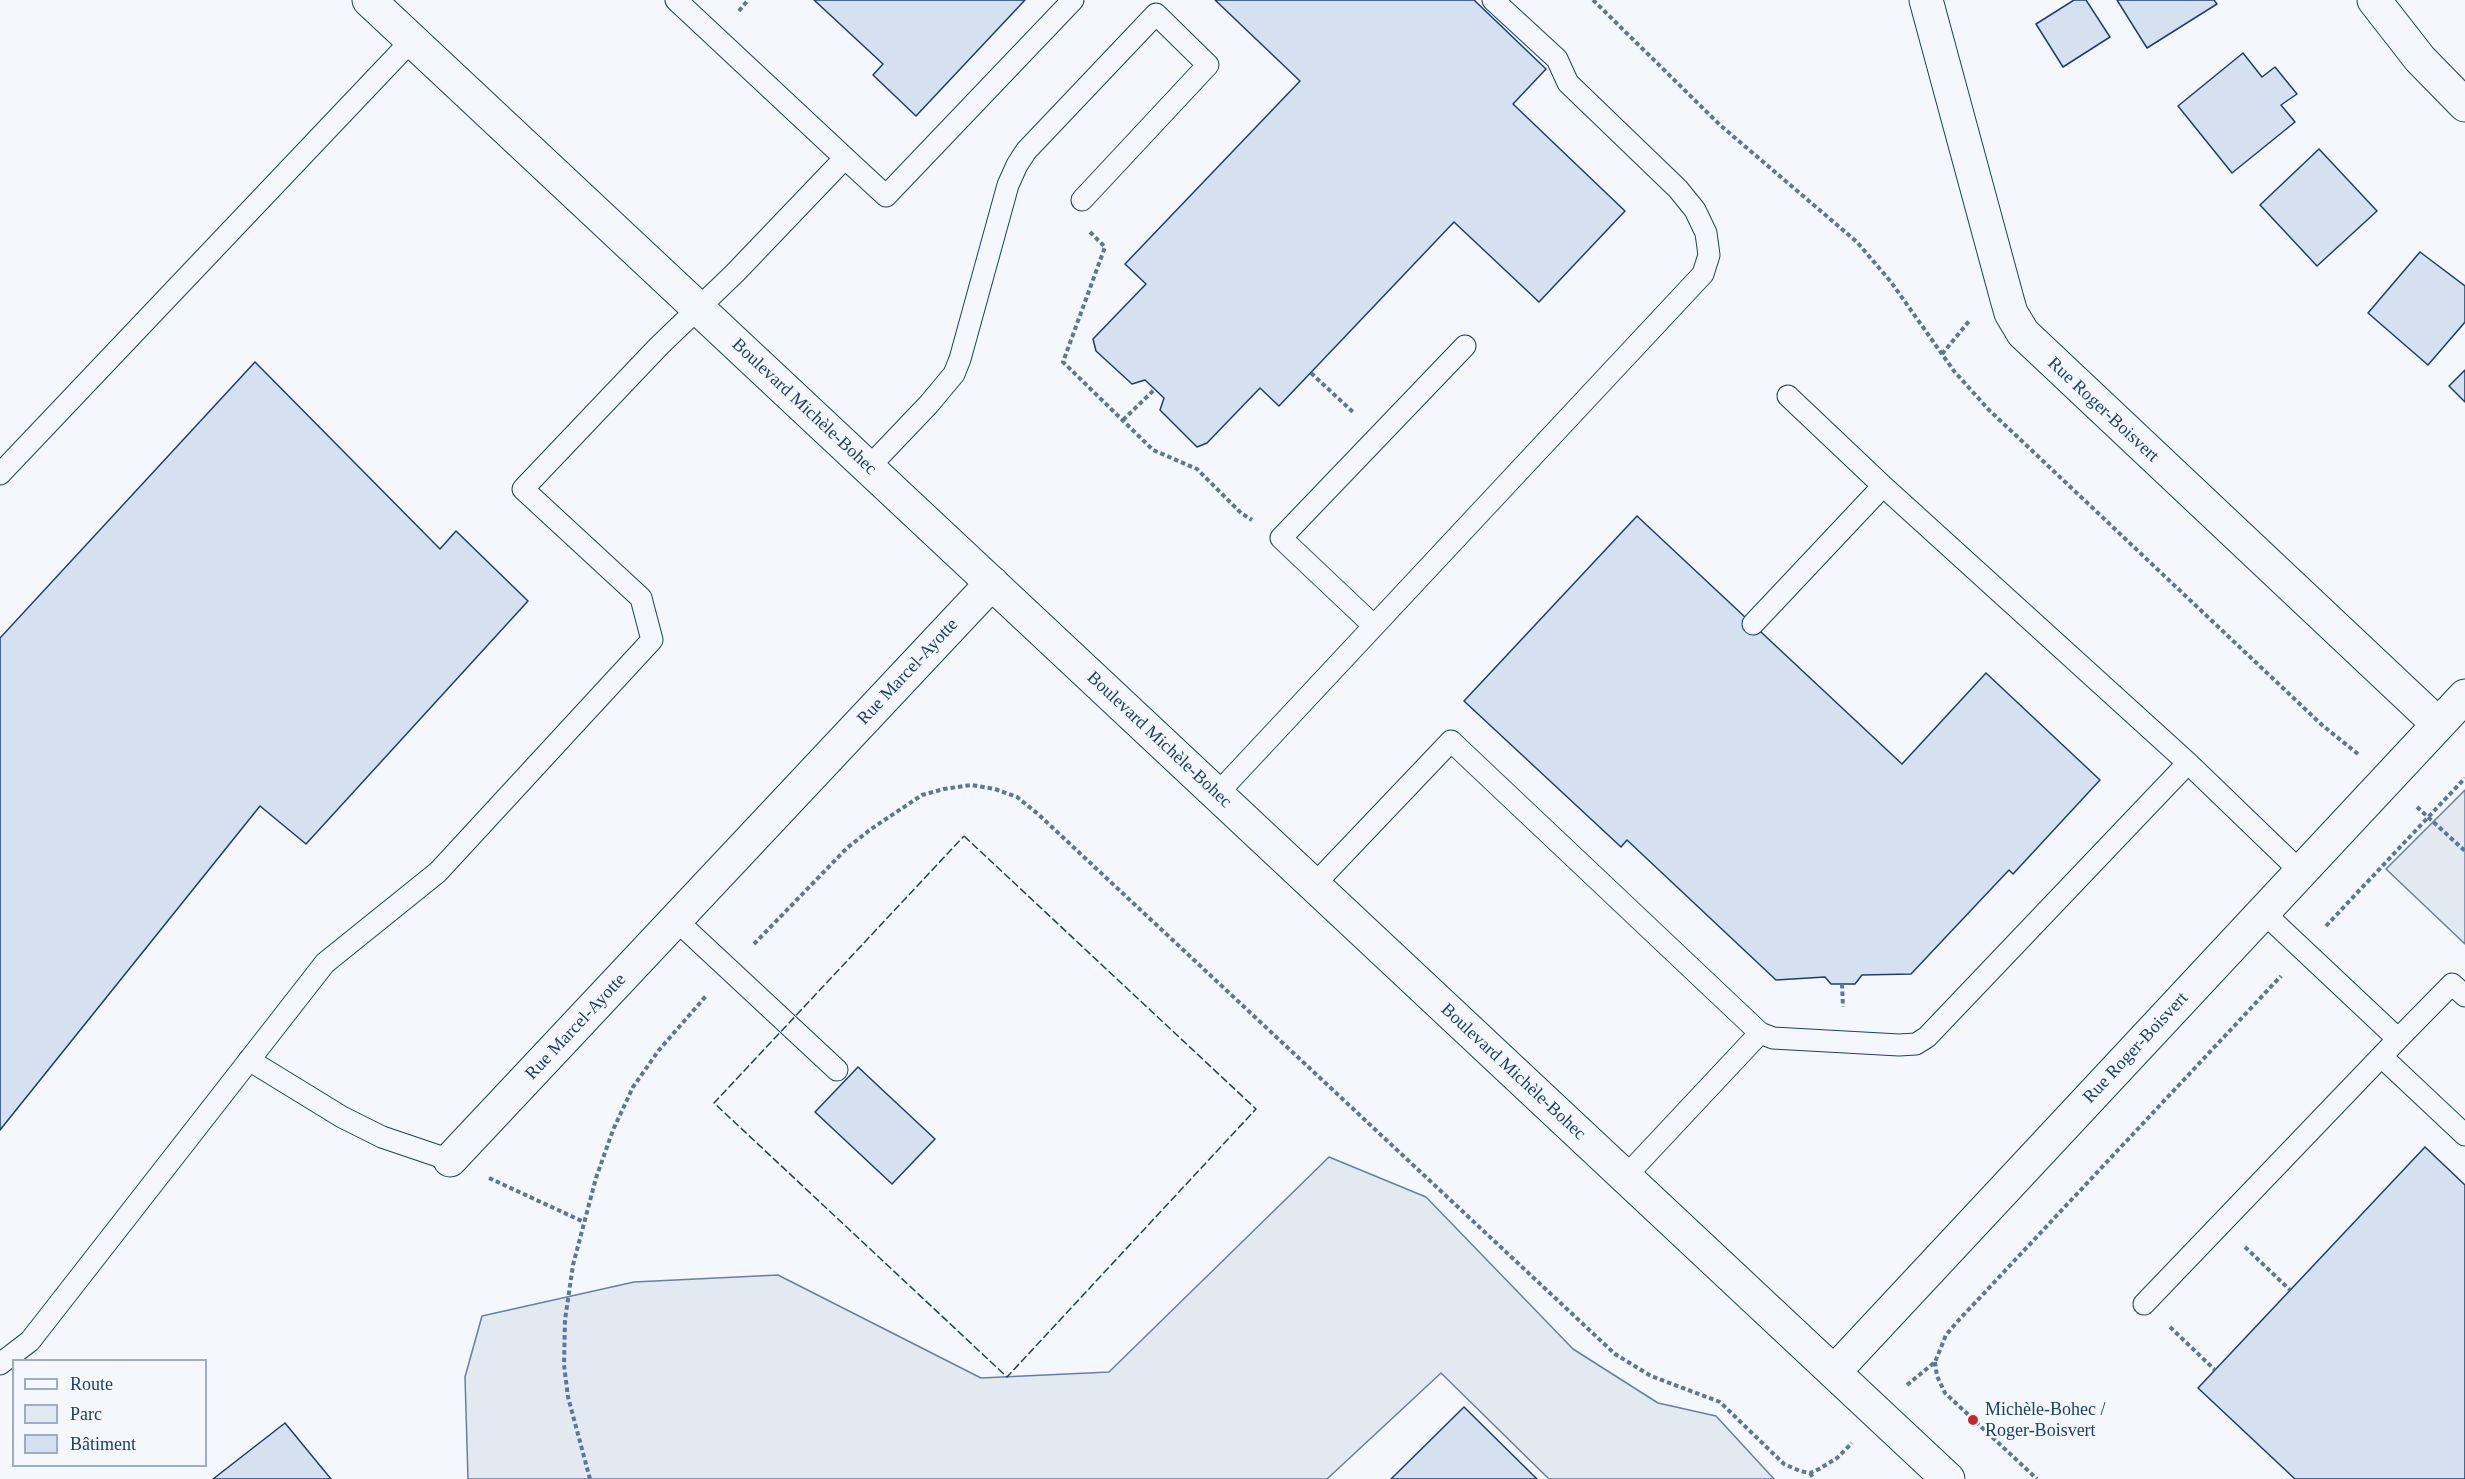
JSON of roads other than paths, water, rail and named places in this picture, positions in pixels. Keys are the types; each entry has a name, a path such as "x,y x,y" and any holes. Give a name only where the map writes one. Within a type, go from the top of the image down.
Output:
{"street":[{"name":"Boulevard Michèle-Bohec","path":"369,0 1948,1479"},
{"name":"Rue Roger-Boisvert","path":"1926,0 2011,314 2023,333 2438,724"},
{"path":"2374,0 2420,59 2465,105"},
{"name":"Rue Marcel-Ayotte","path":"450,1161 992,584"},
{"name":"Rue Roger-Boisvert","path":"1834,1372 2465,696"}],"lane":[{"path":"676,0 886,196 1072,0"},
{"path":"1217,794 1703,274 1709,255 1706,233 1695,210 1678,189 1568,83 1557,59 1493,0"},
{"path":"868,468 945,387 954,374 1008,185 1017,165 1026,151 1163,7 1208,65 1082,200"},
{"path":"0,474 412,40"},
{"path":"0,1364 30,1341 325,963 438,872 652,640 641,598 523,489 845,158"},
{"path":"1374,626 1281,538 1465,346"},
{"path":"1788,396 1883,486 2188,763 2301,872"},
{"path":"1753,624 1883,486"},
{"path":"1313,886 1451,741 1760,1033 1773,1038 1889,1045 1916,1044 2188,763"},
{"path":"2263,912 2398,1039"},
{"path":"676,920 837,1070"},
{"path":"2144,1304 2452,984 2465,996"},
{"path":"1625,1177 1760,1033"},
{"path":"2382,1057 2465,1135"},
{"path":"249,1060 342,1117 382,1137 450,1161"}],"place":[{"name":"Michèle-Bohec / Roger-Boisvert","path":"1973,1420"}]}
